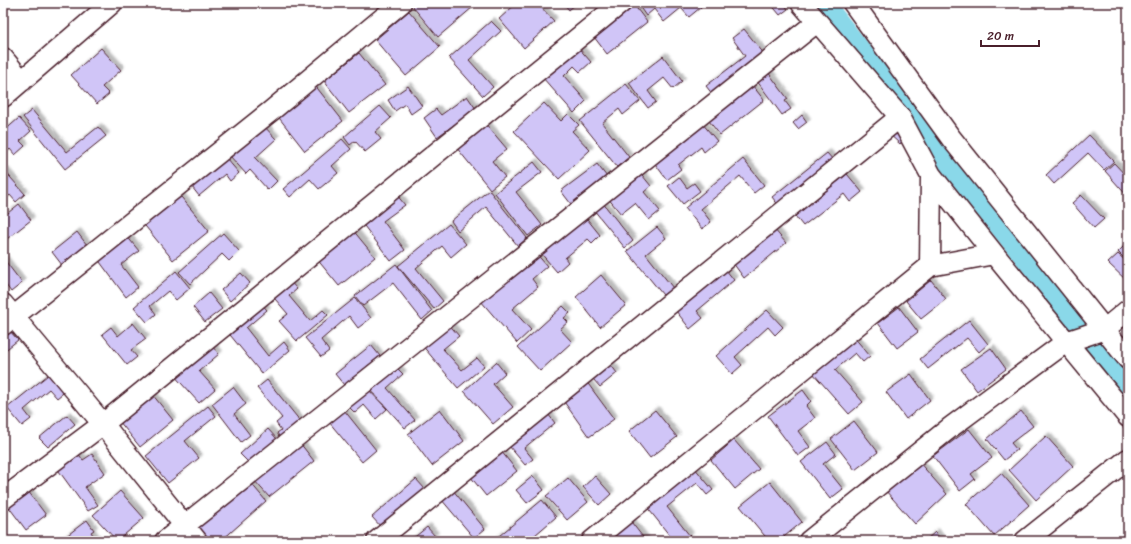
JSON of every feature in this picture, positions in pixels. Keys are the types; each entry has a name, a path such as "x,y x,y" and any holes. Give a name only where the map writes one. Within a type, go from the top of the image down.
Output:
{"street":[{"path":"3,98 112,3"},
{"path":"197,541 103,424 6,315 271,111 401,3"},
{"path":"3,499 103,424 621,3"},
{"path":"801,3 900,117 931,175 1128,417"},
{"path":"853,3 951,138 1128,359"},
{"path":"165,541 817,22"},
{"path":"3,58 22,81"},
{"path":"377,541 900,117"},
{"path":"930,266 931,175"},
{"path":"592,541 930,266 994,254"},
{"path":"809,541 951,428 1066,342 1105,329 1128,310"},
{"path":"1025,541 1128,459"}],"building":[{"path":"417,3 469,3 473,7 438,37 413,7"},
{"path":"517,3 539,3 538,4 554,21 524,48 499,19"},
{"path":"563,3 577,3 569,10"},
{"path":"643,3 698,3 701,7 689,17 681,8 664,22 654,9 646,16 639,6"},
{"path":"770,3 783,3 788,9 780,15"},
{"path":"634,5 647,22 607,54 594,37"},
{"path":"409,11 440,47 406,76 375,40"},
{"path":"491,21 501,31 469,60 493,87 483,96 449,58"},
{"path":"744,29 765,55 713,95 706,86 745,56 732,38"},
{"path":"577,46 591,62 580,72 574,66 564,76 586,101 574,113 542,77"},
{"path":"101,48 121,70 102,87 109,94 97,104 71,75"},
{"path":"359,53 385,85 349,113 324,81"},
{"path":"663,56 682,81 673,89 664,78 648,91 656,102 648,108 629,83"},
{"path":"765,68 788,99 785,101 791,109 782,115 754,77"},
{"path":"749,81 764,100 720,135 705,116"},
{"path":"314,84 343,121 305,151 276,114"},
{"path":"626,84 640,101 623,115 619,109 602,123 629,157 617,167 580,121"},
{"path":"408,86 422,106 411,114 405,104 395,111 388,100"},
{"path":"467,96 476,109 437,137 424,118 436,109 441,115"},
{"path":"544,103 561,121 568,114 579,125 572,131 590,150 559,179 514,131"},
{"path":"380,106 391,118 375,132 381,139 365,152 355,141 350,145 344,137"},
{"path":"32,110 67,152 98,127 106,136 65,169 23,117"},
{"path":"802,115 807,122 798,129 793,123"},
{"path":"19,118 31,131 20,141 25,146 15,155 10,149 3,156 3,132"},
{"path":"485,123 507,149 492,161 505,177 490,189 456,147"},
{"path":"702,123 717,141 704,152 701,147 678,165 681,169 667,180 653,161"},
{"path":"263,125 276,139 255,158 277,181 268,190 250,170 246,174 230,156"},
{"path":"894,126 906,137 900,144 888,133"},
{"path":"1089,135 1114,161 1104,170 1088,153 1054,184 1046,175"},
{"path":"342,139 351,149 332,166 338,173 319,189 310,179 290,197 283,189"},
{"path":"827,153 834,161 779,206 772,197"},
{"path":"226,158 239,173 230,181 225,174 199,196 192,187"},
{"path":"743,159 764,185 754,193 740,176 701,209 711,222 702,229 685,208"},
{"path":"534,162 542,172 516,192 542,225 528,236 495,193"},
{"path":"1114,163 1128,178 1128,197 1105,171"},
{"path":"597,164 607,177 571,204 561,191"},
{"path":"3,169 25,194 16,202 10,195 3,201"},
{"path":"638,170 651,186 644,192 660,211 649,220 635,203 621,214 607,197"},
{"path":"847,174 862,192 850,202 844,194 803,226 795,216"},
{"path":"679,177 687,188 694,183 700,191 683,204 668,186"},
{"path":"489,190 527,238 518,246 486,207 458,231 451,221"},
{"path":"177,192 209,231 173,260 141,221"},
{"path":"396,194 405,205 383,221 405,250 391,261 361,222"},
{"path":"1081,195 1104,219 1094,228 1072,203"},
{"path":"602,202 633,241 625,248 593,209"},
{"path":"19,204 31,220 3,242 3,217"},
{"path":"583,214 600,235 592,243 588,239 565,258 568,262 557,272 539,251"},
{"path":"449,224 466,244 451,257 442,246 416,268 443,301 434,309 398,266"},
{"path":"657,227 666,238 646,254 673,288 663,295 627,251"},
{"path":"352,229 375,257 339,286 316,258"},
{"path":"774,229 786,243 744,278 733,263"},
{"path":"77,232 87,245 62,265 52,252"},
{"path":"223,233 239,251 229,261 222,254 190,284 179,272"},
{"path":"126,235 139,251 121,265 138,287 126,297 97,258"},
{"path":"1126,244 1128,246 1128,262 1118,252"},
{"path":"535,252 547,266 532,279 538,287 512,309 531,330 517,343 480,300"},
{"path":"1118,254 1128,263 1128,282 1108,263"},
{"path":"3,258 22,283 11,292 3,281"},
{"path":"396,264 432,311 422,320 393,283 363,306 355,296"},
{"path":"726,270 734,280 697,311 703,318 690,329 676,311"},
{"path":"176,271 190,288 176,300 168,291 150,306 156,314 147,322 134,307"},
{"path":"241,273 250,283 230,301 221,290"},
{"path":"601,275 626,305 600,327 576,297"},
{"path":"287,278 297,289 289,296 310,321 323,310 328,315 297,341 279,321 288,314 275,299 271,302 266,296"},
{"path":"931,280 946,299 921,319 906,301"},
{"path":"209,293 222,309 205,322 193,307"},
{"path":"355,298 371,318 358,328 349,316 321,340 329,351 321,357 305,338"},
{"path":"260,302 267,310 246,328 268,356 284,342 290,350 262,374 226,330"},
{"path":"563,306 570,313 564,318 568,322 560,329 572,342 540,371 518,347"},
{"path":"899,307 918,332 897,348 878,323"},
{"path":"767,310 783,327 775,335 768,327 735,357 742,365 732,374 716,356"},
{"path":"969,320 988,344 979,352 967,338 928,369 920,359"},
{"path":"447,322 459,336 443,349 462,370 477,358 484,366 458,388 421,344"},
{"path":"133,323 146,339 131,350 137,357 127,365 102,334 111,327 118,336"},
{"path":"8,329 18,340 3,352 3,333"},
{"path":"853,336 870,356 863,362 855,353 835,370 863,402 849,414 812,372"},
{"path":"208,342 219,354 199,371 215,389 199,403 172,373"},
{"path":"371,345 380,356 344,385 335,374"},
{"path":"991,348 1006,369 977,391 961,369"},
{"path":"496,362 505,373 493,384 513,407 493,424 464,391"},
{"path":"394,365 403,374 387,388 415,420 405,428 369,388"},
{"path":"611,365 617,373 600,387 593,379"},
{"path":"53,371 68,389 57,398 49,389 24,410 31,419 22,426 7,408"},
{"path":"911,374 930,400 906,419 886,392"},
{"path":"267,380 301,422 281,439 277,433 281,430 276,423 282,418 257,388"},
{"path":"586,381 614,419 589,437 562,399"},
{"path":"233,387 246,404 234,414 250,435 241,442 212,404"},
{"path":"367,388 387,409 376,419 364,405 355,413 348,406"},
{"path":"803,390 811,401 806,406 815,418 798,431 810,447 798,456 768,416"},
{"path":"152,394 173,420 140,447 119,421"},
{"path":"208,406 216,416 185,441 199,458 168,483 146,456"},
{"path":"440,409 464,441 432,466 408,434"},
{"path":"344,410 376,450 362,462 329,422"},
{"path":"655,410 677,437 650,458 629,431"},
{"path":"1021,411 1033,426 1011,443 1017,450 1004,460 987,439"},
{"path":"548,414 555,423 524,448 533,459 525,465 509,446"},
{"path":"67,415 75,424 48,447 39,438"},
{"path":"854,421 878,452 855,470 831,439"},
{"path":"268,429 277,439 249,463 240,454"},
{"path":"969,429 992,458 971,474 975,479 960,491 933,456"},
{"path":"1046,436 1073,466 1036,500 1009,470"},
{"path":"734,440 759,469 735,489 711,460"},
{"path":"827,442 836,454 823,464 843,489 830,499 801,462"},
{"path":"300,443 314,461 269,497 254,480"},
{"path":"501,451 517,471 486,496 470,476"},
{"path":"77,452 83,460 92,454 105,473 85,487 98,505 88,511 56,467"},
{"path":"918,461 947,494 915,524 885,490"},
{"path":"694,467 713,490 707,495 697,483 667,507 690,536 685,541 674,541 646,506"},
{"path":"1001,473 1029,505 994,536 966,504"},
{"path":"533,476 544,490 527,503 516,490"},
{"path":"595,476 611,494 599,505 583,487"},
{"path":"568,478 588,502 567,520 546,496"},
{"path":"416,479 425,489 381,527 372,517"},
{"path":"250,482 266,501 221,541 209,541 197,527"},
{"path":"770,482 802,522 779,541 769,541 740,506"},
{"path":"25,487 46,515 26,530 5,502"},
{"path":"452,489 485,529 474,538 441,499"},
{"path":"120,491 144,518 117,541 93,515"},
{"path":"542,500 556,517 528,541 493,541"},
{"path":"628,518 646,541 598,541"},
{"path":"87,520 94,530 91,532 97,541 60,541"},
{"path":"427,527 435,536 428,541 410,541"},
{"path":"935,532 942,541 926,541 926,540"}],"waterway":[{"path":"824,3 953,169 1128,385"}]}
